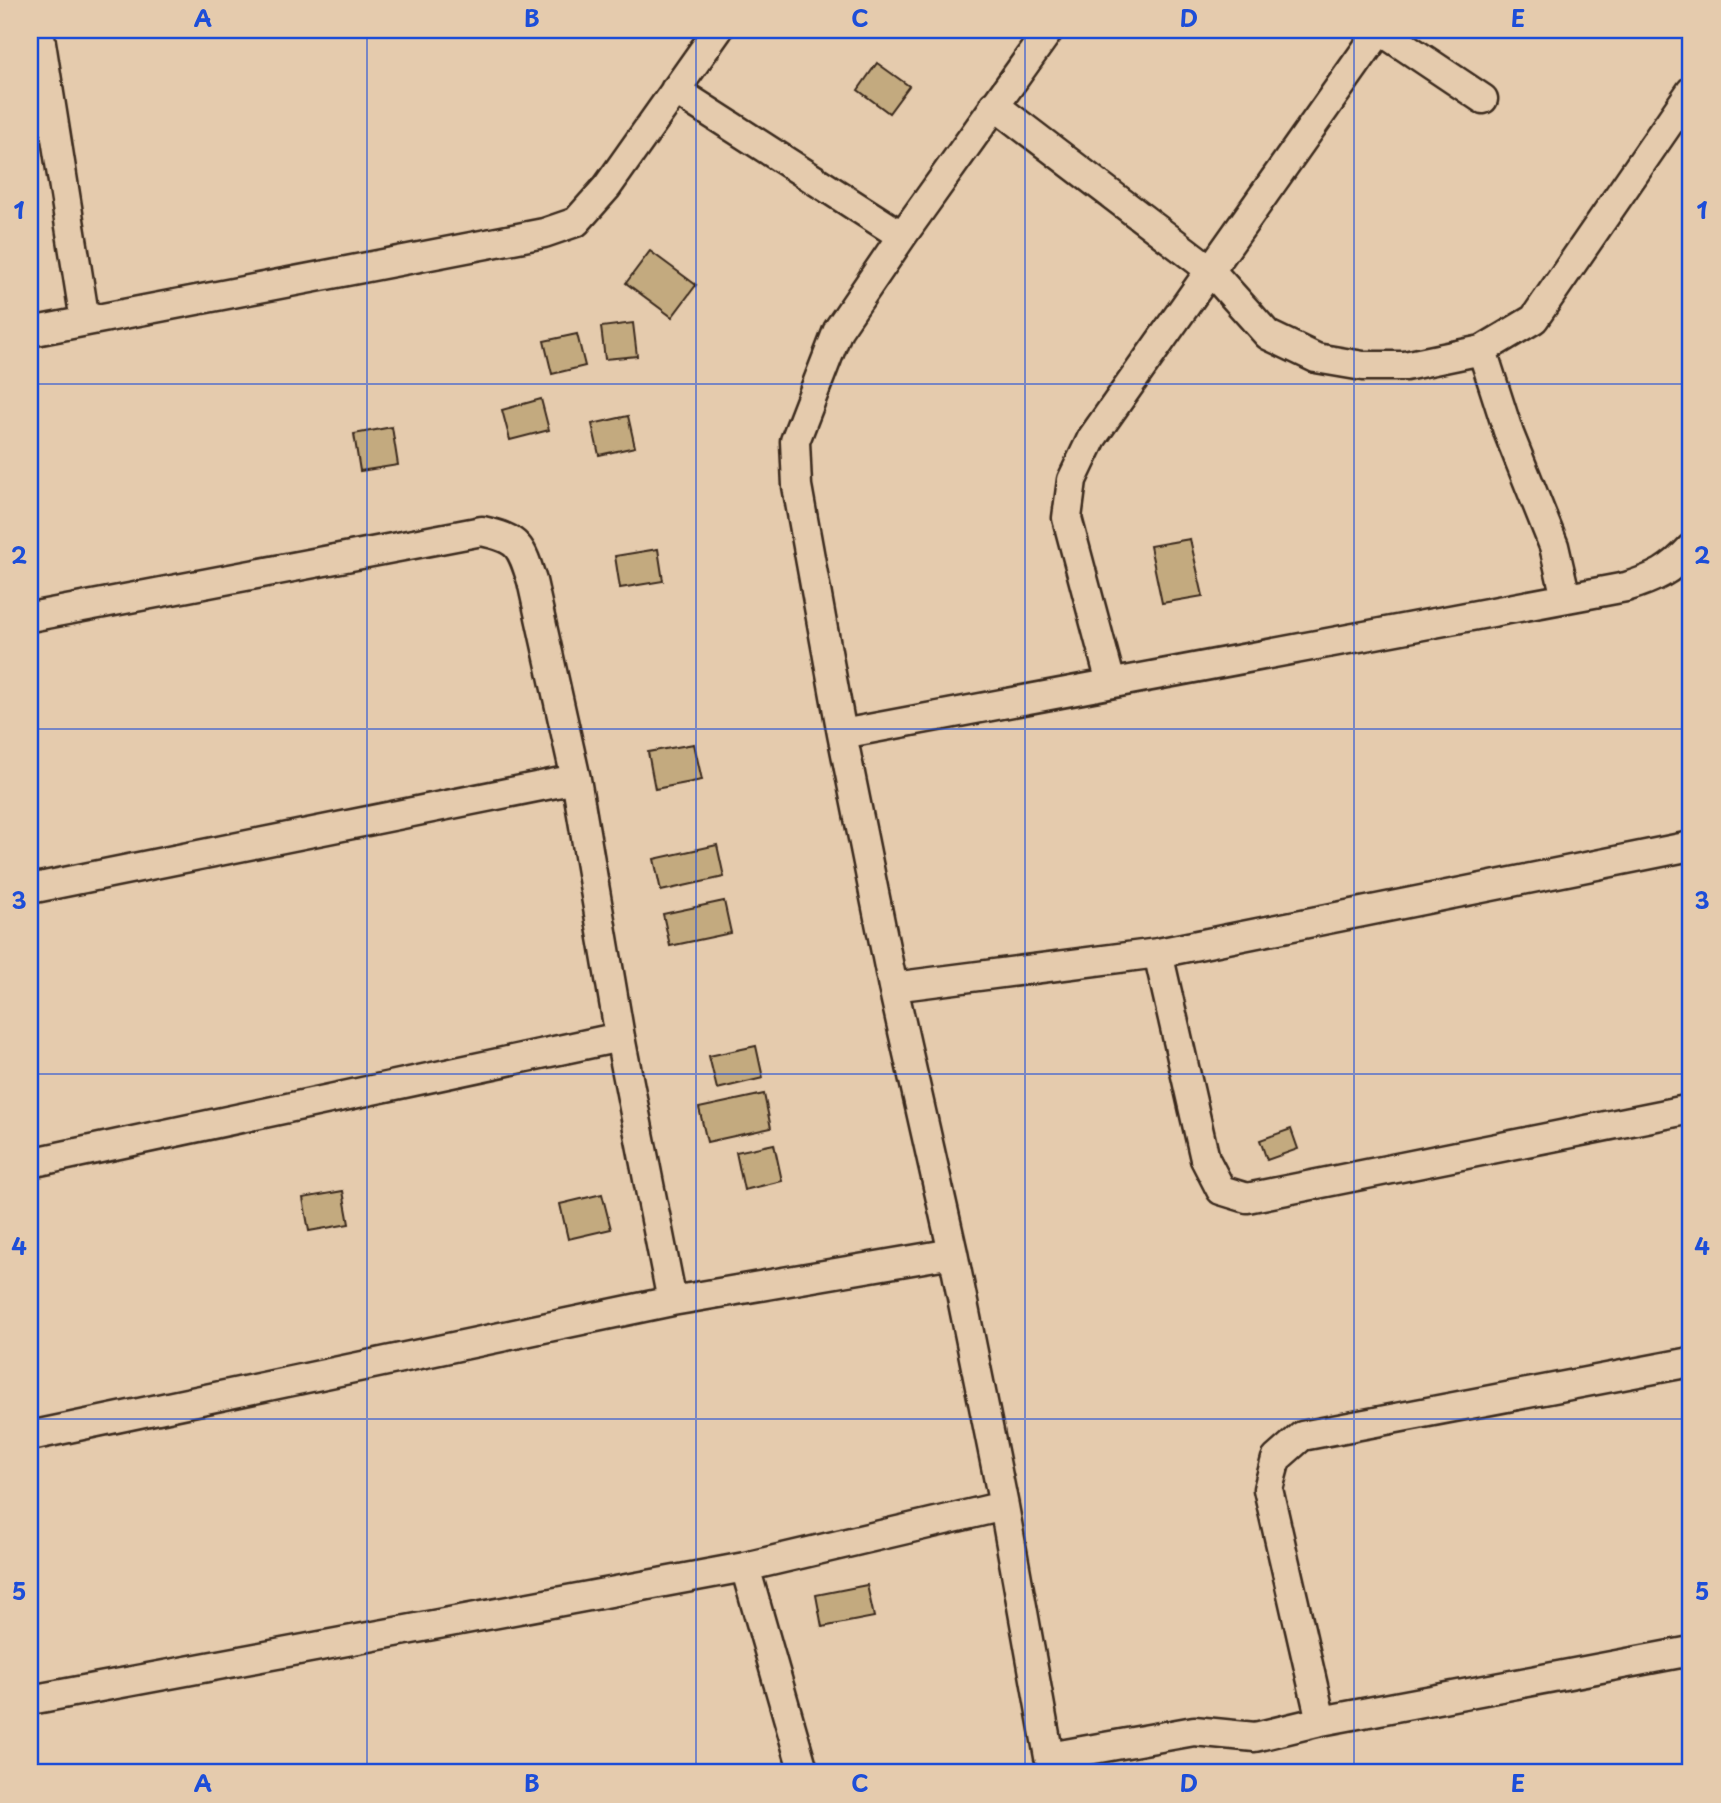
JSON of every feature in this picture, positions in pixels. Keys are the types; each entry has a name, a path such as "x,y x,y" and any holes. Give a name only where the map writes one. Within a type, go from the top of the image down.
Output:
{"street":[{"path":"39,30 85,321"},
{"path":"30,332 544,233 576,222 607,187 718,30"},
{"path":"1049,30 838,330 795,441 797,486 842,734 893,987 953,1253 1004,1506 1049,1756 1194,1731 1255,1737 1321,1721 1691,1651"},
{"path":"1111,683 1067,518 1072,480 1092,438 1380,30 1483,99"},
{"path":"676,90 902,236"},
{"path":"994,106 1209,269 1268,335 1316,358 1363,366 1405,366 1482,349 1534,320 1691,91"},
{"path":"1482,349 1509,434 1555,547 1566,598"},
{"path":"30,617 482,531 503,535 523,550 576,779 621,1037 672,1301"},
{"path":"842,734 1626,587 1654,579 1680,561 1691,548"},
{"path":"30,889 576,779"},
{"path":"893,987 1158,953 1691,846"},
{"path":"1158,953 1205,1159 1222,1189 1247,1198 1691,1109"},
{"path":"30,1163 621,1037"},
{"path":"30,1436 672,1301 953,1253"},
{"path":"1321,1721 1268,1489 1276,1459 1301,1436 1691,1362"},
{"path":"30,1700 745,1567 1004,1506"},
{"path":"745,1567 804,1773"}],"building":[{"path":"877,63 909,86 889,113 858,90"},
{"path":"650,251 696,285 672,317 626,283"},
{"path":"633,323 637,356 605,359 601,327"},
{"path":"577,334 585,366 552,374 544,341"},
{"path":"541,399 549,430 510,440 502,410"},
{"path":"628,416 635,447 599,455 592,424"},
{"path":"392,427 398,465 360,471 354,434"},
{"path":"1190,539 1203,596 1162,603 1150,546"},
{"path":"658,549 663,581 620,588 615,556"},
{"path":"694,744 702,780 655,789 648,752"},
{"path":"717,845 724,877 661,891 654,859"},
{"path":"724,901 731,933 670,946 663,914"},
{"path":"756,1046 763,1078 717,1089 709,1056"},
{"path":"764,1094 771,1128 707,1142 699,1108"},
{"path":"1291,1129 1298,1149 1267,1160 1260,1140"},
{"path":"774,1144 782,1181 744,1190 736,1152"},
{"path":"343,1191 349,1224 309,1231 303,1198"},
{"path":"602,1194 611,1229 568,1239 560,1204"},
{"path":"867,1585 874,1617 822,1627 816,1595"}]}
